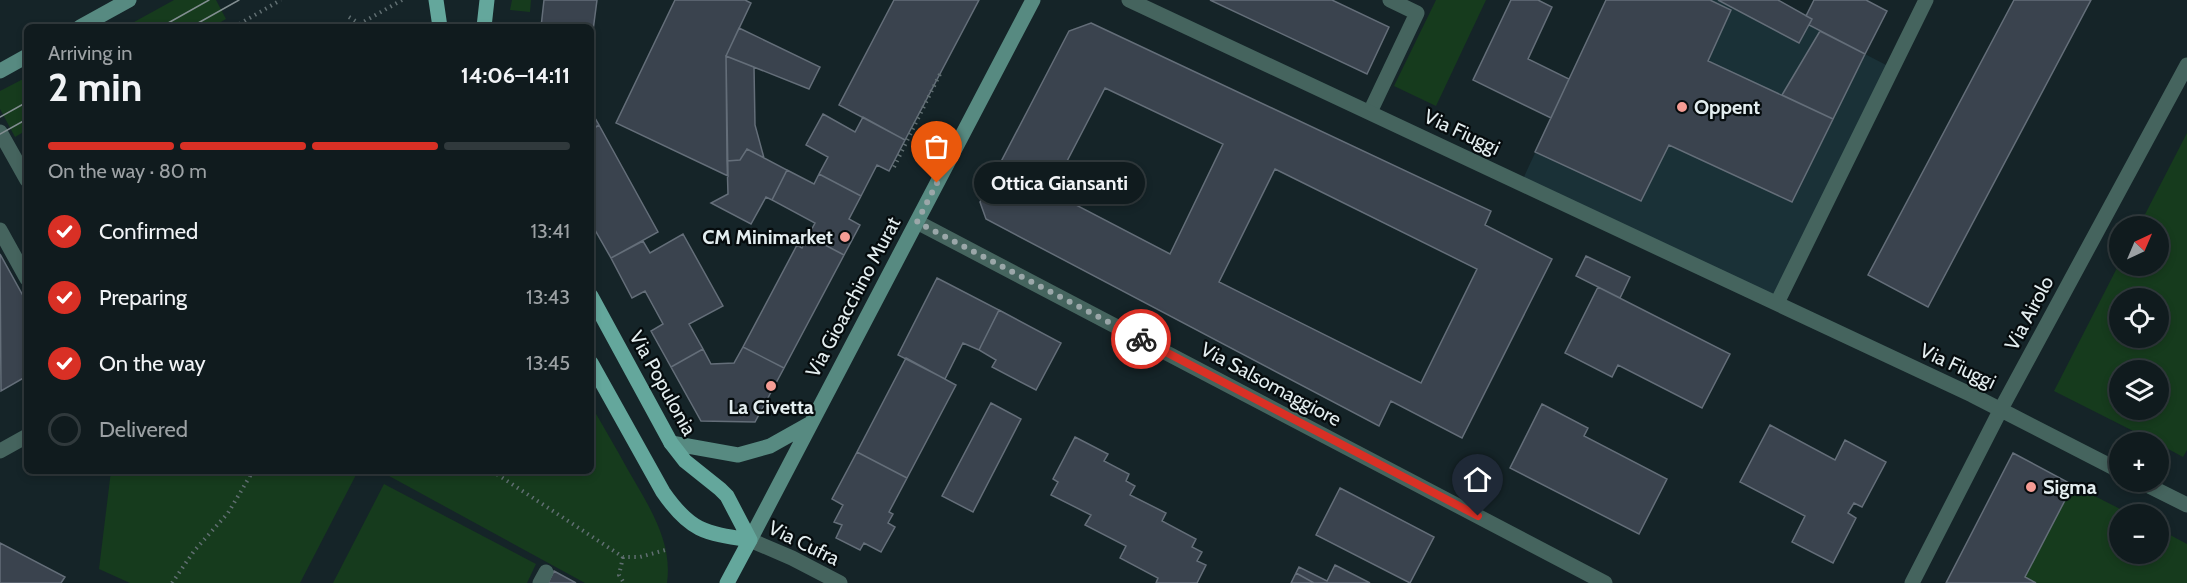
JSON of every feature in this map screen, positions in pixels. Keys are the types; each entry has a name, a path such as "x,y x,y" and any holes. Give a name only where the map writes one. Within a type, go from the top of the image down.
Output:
{"main road":[{"path":"85,24 129,0"},
{"path":"436,0 440,24"},
{"path":"484,24 487,0"},
{"name":"Via Gioacchino Murat","path":"727,583 1033,0"},
{"path":"0,71 24,58"},
{"name":"Via Populonia","path":"594,302 671,443 685,461 727,496 750,540"},
{"path":"594,368 658,483 677,511 705,532 750,540"},
{"path":"671,443 738,455 770,446 811,423"}],"street":[{"name":"Via Fiuggi","path":"1129,0 2001,409 2109,465"},
{"path":"1370,112 1417,13 1390,0"},
{"path":"1777,303 1926,0"},
{"name":"Via Airolo","path":"1912,583 2001,409 2187,65"},
{"path":"0,132 24,175"},
{"name":"Via Salsomaggiore","path":"917,222 1605,583"},
{"path":"0,230 24,274"},
{"path":"0,452 24,438"},
{"path":"2161,492 2187,505"},
{"name":"Via Cufra","path":"750,540 792,558 840,583"}],"path":[{"path":"239,24 281,0"},
{"path":"349,17 360,24 402,0"},
{"path":"894,167 941,72"},
{"path":"172,583 194,551 228,513 249,474"},
{"path":"497,474 623,557 640,557 669,549"},
{"path":"623,557 619,575 624,583"}],"shaded area":[{"path":"1606,0 1718,0 1799,43 1809,25 1888,66 1774,295 1523,179"}],"green space":[{"path":"174,0 216,0 226,19 217,24 130,24"},
{"path":"512,0 531,0 530,12 510,10"},
{"path":"1436,0 1486,0 1436,106 1394,86"},
{"path":"24,79 24,132 15,137 0,109 0,91"},
{"path":"2187,133 2187,450 2183,457 2169,449 2169,432 2135,432 2111,420 2169,420 2169,360 2109,360 2109,419 2054,391 2113,276 2169,276 2169,216 2144,216"},
{"path":"594,410 657,524 663,538 668,568 667,583 585,583 385,474 594,474"},
{"path":"111,474 356,474 300,583 130,583 99,569"},
{"path":"384,484 536,564 527,583 333,583"},
{"path":"2073,485 2110,504 2109,564 2169,564 2169,534 2187,544 2187,583 2036,583 2025,577"}],"building":[{"path":"544,0 597,0 594,24 541,24"},
{"path":"675,0 745,0 751,3 726,56 728,176 616,123"},
{"path":"894,0 979,0 905,140 839,105"},
{"path":"1210,0 1332,0 1389,27 1367,74"},
{"path":"1511,0 1538,0 1552,7 1528,59 1569,79 1551,118 1473,80"},
{"name":"Oppent","path":"1606,0 1710,0 1731,10 1708,61 1833,119 1792,202 1669,145 1641,201 1535,152"},
{"path":"1718,0 1778,0 1812,19 1799,43"},
{"path":"1814,0 1866,0 1887,11 1865,54 1809,25 1812,19 1806,16"},
{"path":"2014,0 2091,0 1928,307 1868,275"},
{"path":"1091,23 1491,211 1485,225 1552,259 1462,438 1391,401 1379,426 986,219 980,202 1069,31","holes":["1105,88 1223,144 1170,254 1051,192","1275,169 1477,269 1421,383 1219,282"]},
{"path":"739,28 820,67 809,89 726,56"},
{"path":"1820,31 1865,54 1833,119 1782,95"},
{"path":"726,56 754,67 755,125 764,158 747,149 740,160 727,161"},
{"path":"823,114 855,132 863,117 905,140 889,171 877,165 861,196 819,174 828,157 806,145"},
{"path":"594,116 599,125 594,128"},
{"path":"599,125 658,232 611,258 594,228 594,128"},
{"path":"747,149 787,170 772,200 766,197 751,224 711,203 728,194 727,161 740,160"},
{"path":"787,170 814,184 819,174 861,196 849,219 860,225 844,255 808,236 815,223 772,200"},
{"path":"683,234 723,306 689,324 703,349 671,367 651,331 663,324 645,291 632,298 611,258 643,241 650,253"},
{"path":"808,236 844,255 784,368 743,347 797,245 802,248"},
{"path":"0,254 24,298 24,378 1,391"},
{"path":"1586,256 1630,277 1620,298 1576,276"},
{"path":"937,278 999,310 979,350 963,343 945,379 898,355"},
{"path":"1598,287 1730,354 1702,408 1618,365 1612,377 1565,353"},
{"path":"999,310 1061,343 1036,390 992,367 996,360 979,350"},
{"path":"743,347 784,368 755,422 701,421 671,367 703,349 711,364 734,363"},
{"path":"906,358 956,385 907,478 857,452"},
{"path":"991,403 1021,419 973,512 942,496"},
{"path":"1542,404 1588,428 1584,436 1667,479 1639,534 1510,468"},
{"path":"1770,425 1835,460 1845,440 1886,462 1862,507 1854,503 1848,513 1856,518 1833,563 1792,542 1805,516 1740,482"},
{"path":"1075,437 1108,454 1104,461 1129,474 1126,481 1135,486 1130,495 1166,513 1162,521 1196,539 1192,547 1202,552 1197,561 1206,565 1197,583 1156,583 1158,578 1120,558 1126,546 1085,525 1091,515 1051,495 1058,482 1053,479"},
{"path":"857,452 907,478 889,512 893,514 888,523 895,527 881,552 864,543 860,550 836,538 842,525 834,522 843,505 832,499"},
{"path":"2013,453 2073,485 2025,577 2036,583 1946,583"},
{"path":"1340,488 1434,537 1410,583 1316,535"},
{"path":"0,543 65,577 61,583 0,583"},
{"path":"1335,565 1370,583 1314,583 1296,573 1299,567 1327,581"},
{"path":"554,571 576,583 548,583"},
{"path":"1296,573 1314,583 1291,583"}],"tram line":[{"path":"166,24 209,0"},
{"path":"196,24 239,0"},
{"path":"0,117 24,104"},
{"path":"0,134 24,121"}],"way so far":[{"path":"937,183 917,222 1141,339"}],"place":[{"name":"Oppent","path":"1682,107"},
{"name":"Ottica Giansanti","path":"937,183"},
{"name":"CM Minimarket","path":"845,237"},
{"name":"La Civetta","path":"771,386"},
{"name":"Sigma","path":"2031,487"}],"route":[{"path":"1141,339 1478,516"}]}
